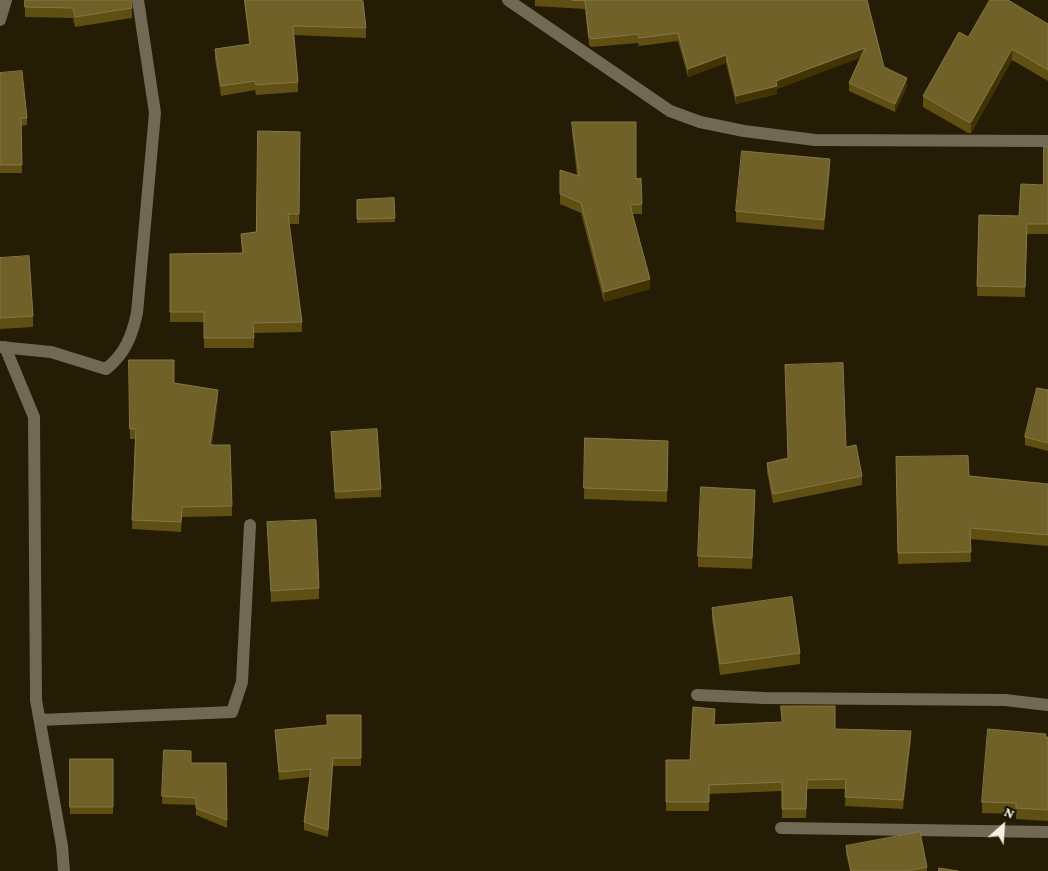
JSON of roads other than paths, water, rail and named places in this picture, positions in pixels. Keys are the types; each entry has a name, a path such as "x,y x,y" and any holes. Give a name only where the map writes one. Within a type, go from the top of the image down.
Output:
{"street":[{"path":"0,20 6,0"},
{"path":"2,347 51,352 106,369 117,360 134,330 155,113 138,0"},
{"path":"508,0 670,111 700,122 744,131 815,140 1048,141"},
{"path":"2,347 34,417 36,700 62,846 64,871"},
{"path":"40,720 232,712 242,682 250,525"},
{"path":"697,695 764,698 1005,700 1048,705"},
{"path":"781,828 1048,832"}]}
